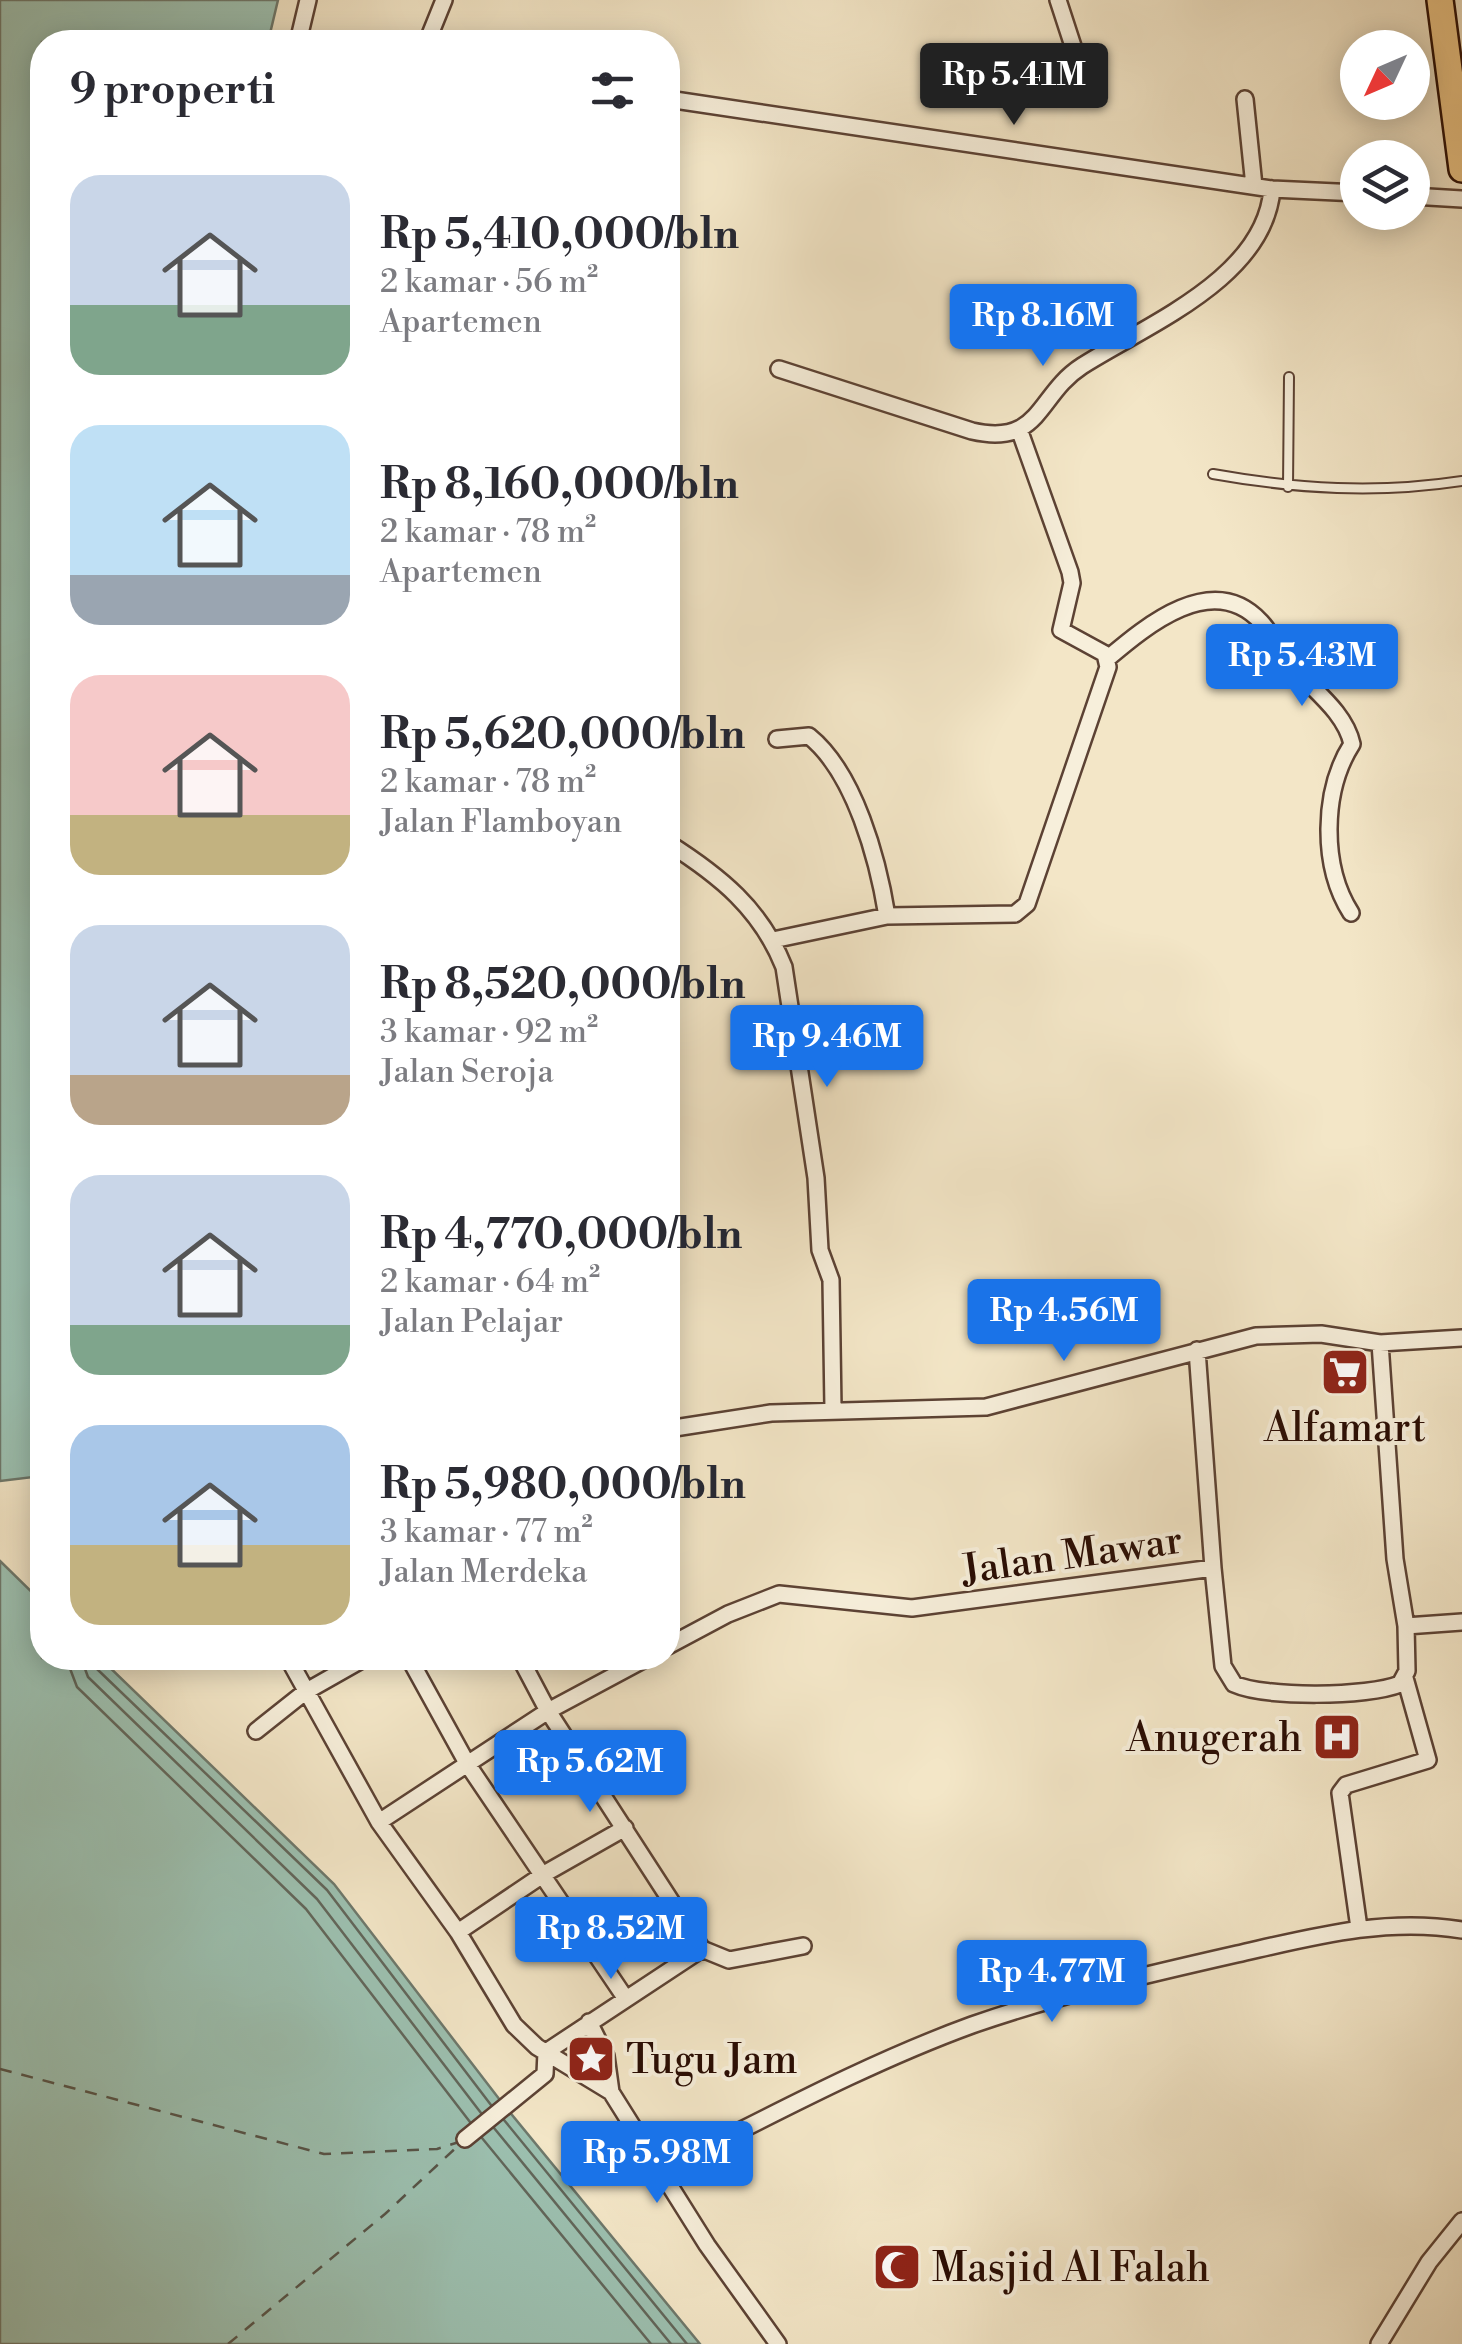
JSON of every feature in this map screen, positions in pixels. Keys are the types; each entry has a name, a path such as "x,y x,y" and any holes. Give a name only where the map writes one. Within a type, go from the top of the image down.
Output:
{"highway":[{"path":"1440,0 1462,169"}],"street":[{"path":"301,30 308,0"},
{"path":"432,30 444,0"},
{"path":"1058,0 1074,46"},
{"path":"1244,99 1254,186"},
{"path":"680,101 1254,186 1340,192"},
{"path":"780,369 840,392 972,430 1004,434 1019,429 1038,417 1052,392 1072,373 1180,311 1239,256 1268,221 1272,188"},
{"path":"1430,197 1462,199"},
{"path":"1019,429 1070,572 1061,630 1107,659"},
{"path":"773,940 887,916 1022,911 1107,659 1142,629 1198,602 1229,600 1260,620 1288,662 1348,727 1352,744 1338,766 1329,798 1333,859 1342,899 1351,914"},
{"path":"777,739 809,736 830,761 874,846 887,916"},
{"path":"680,852 737,892 773,940 796,1024 820,1250 831,1280 833,1409"},
{"path":"680,1427 771,1413 997,1406 1197,1350 1288,1333 1380,1343 1462,1338"},
{"path":"1359,1928 1340,1793 1346,1785 1428,1760 1405,1678 1406,1626 1395,1558 1380,1343"},
{"path":"1197,1350 1214,1568"},
{"name":"Jalan Mawar","path":"680,1640 778,1594 912,1608 1214,1568 1223,1666 1234,1684 1259,1692 1328,1692 1390,1688 1405,1678"},
{"path":"1406,1626 1462,1622"},
{"path":"294,1670 379,1822 458,1932 514,2025 546,2052 611,2092 707,2245 778,2344"},
{"path":"256,1731 306,1692 345,1670"},
{"path":"417,1670 468,1765 626,1999"},
{"path":"526,1670 548,1711 702,1949 738,1960 803,1946"},
{"path":"379,1822 548,1711 625,1670"},
{"path":"458,1932 544,1874 625,1828"},
{"path":"662,2170 811,2096 968,2027 1160,1972 1359,1928 1421,1924 1462,1930"},
{"path":"546,2052 702,1949"},
{"path":"589,2022 606,2056 611,2092"},
{"path":"465,2140 546,2074 546,2052"},
{"path":"1379,2344 1428,2262 1462,2221"}],"lane":[{"path":"1288,488 1289,376"},
{"path":"1213,474 1288,488 1418,488 1462,481"}],"water":[{"path":"0,0 278,0 271,30 30,30 30,1477 0,1481"},
{"path":"0,1561 30,1590 30,1670 112,1670 334,1884 503,2104 700,2344 0,2344"}],"ferry route":[{"path":"0,2069 324,2154 437,2149 459,2142"},
{"path":"228,2344 385,2214 460,2144"}],"place":[{"name":"Alfamart","path":"1345,1372"},
{"name":"Anugerah","path":"1337,1737"},
{"name":"Tugu Jam","path":"591,2059"},
{"name":"Masjid Al Falah","path":"897,2267"}]}
